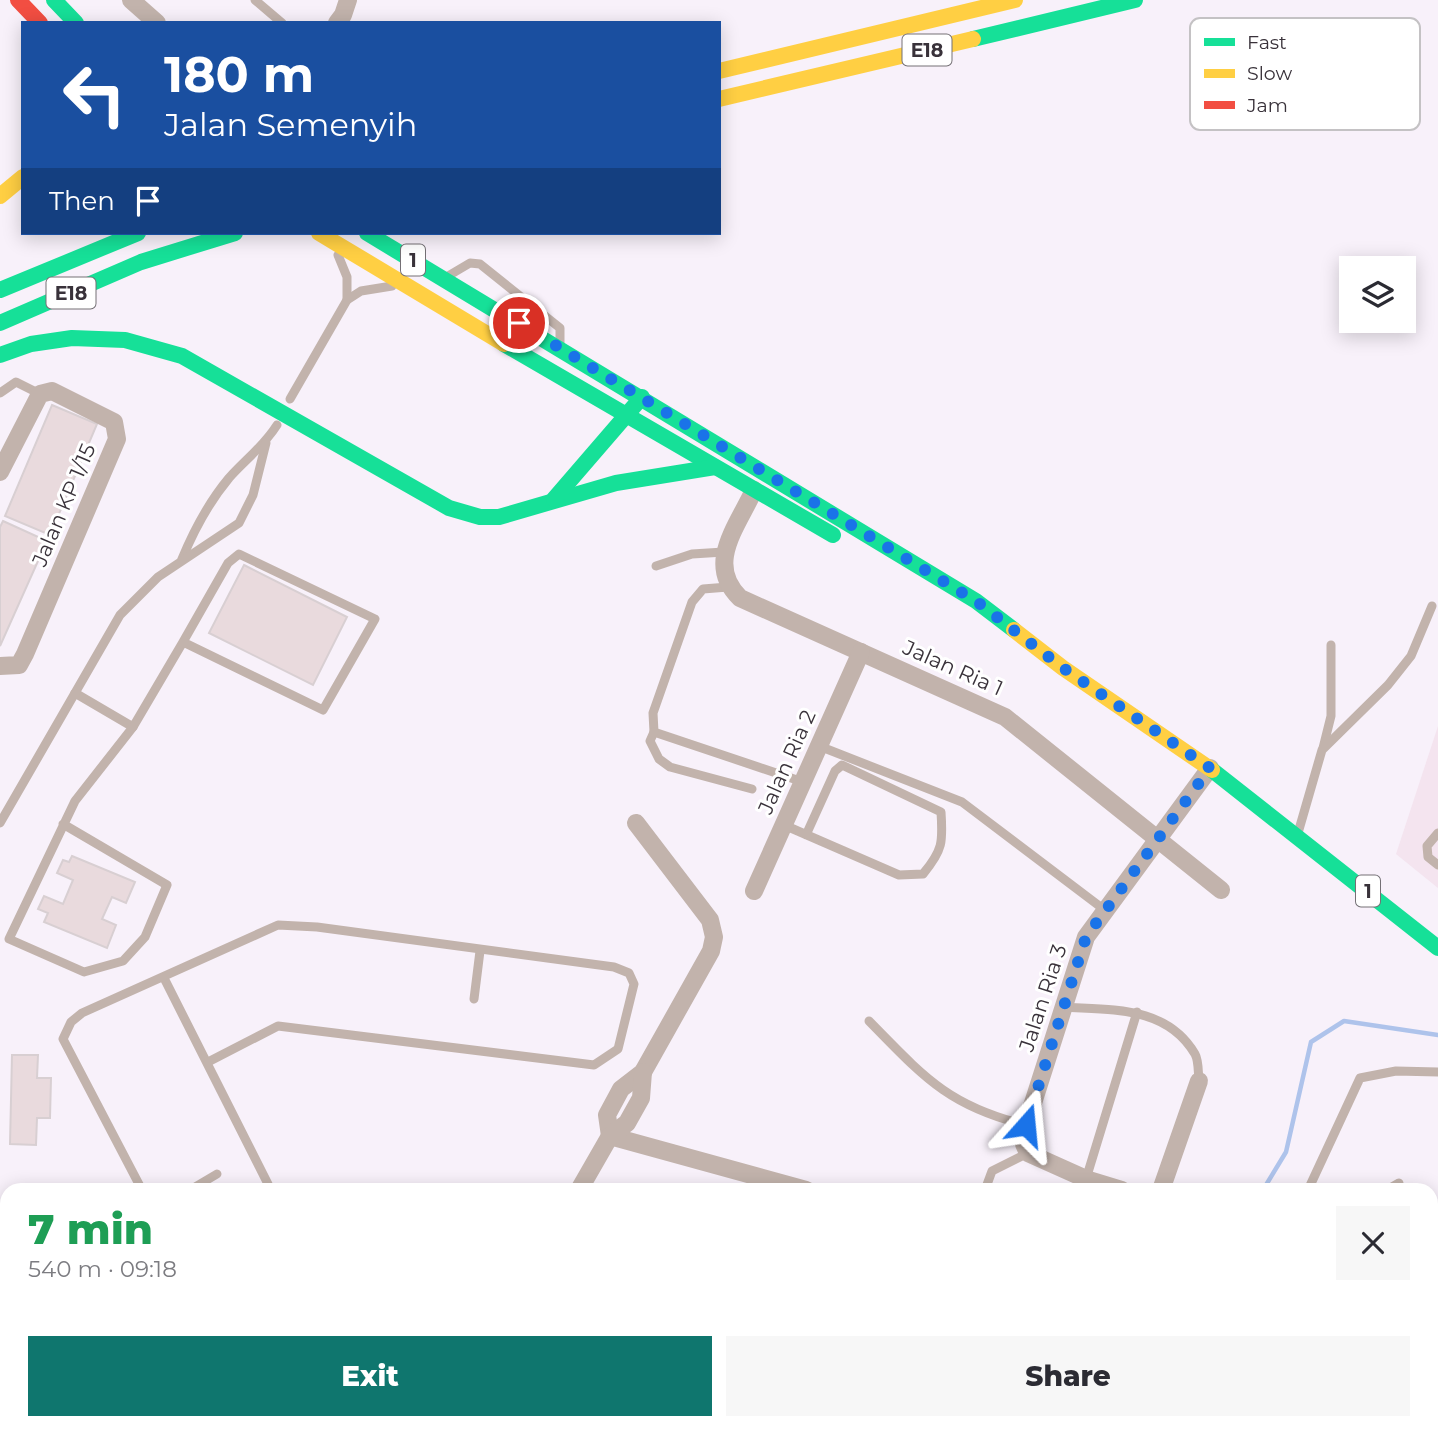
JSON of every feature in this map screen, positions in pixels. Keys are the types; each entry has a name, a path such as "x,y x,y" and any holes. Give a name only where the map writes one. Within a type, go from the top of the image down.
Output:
{"main road":[{"path":"18,0 41,0"},
{"path":"18,0 39,21"},
{"path":"42,21 51,0 74,21"},
{"name":"E18","path":"721,71 1015,0"},
{"name":"E18","path":"721,99 1135,0"},
{"path":"0,196 21,179"},
{"name":"E18","path":"0,290 133,235"},
{"name":"E18","path":"0,323 141,262 229,235"},
{"name":"1","path":"323,235 404,286 849,545"},
{"name":"1","path":"371,235 976,601 1063,668 1210,768 1297,834 1438,948"},
{"path":"386,274 400,252"},
{"path":"0,355 31,344 72,338 149,345 182,356 237,384 449,508 491,518 515,515 554,499 655,474 715,467"},
{"path":"554,499 642,397"},
{"name":"1","path":"885,565 1063,668"}],"street":[{"path":"131,0 155,21"},
{"path":"338,21 348,0"},
{"name":"Jalan KP 1/15","path":"0,666 19,665 25,654 117,439 114,422 52,391 40,394"},
{"path":"0,472 40,394"},
{"path":"728,587 723,572 724,552 754,490"},
{"name":"Jalan Ria 1","path":"728,587 740,598 1005,717 1221,890"},
{"name":"Jalan Ria 2","path":"754,891 861,652"},
{"name":"Jalan Ria 3","path":"1028,1153 1024,1144 1026,1125 1086,937 1210,768"},
{"path":"583,1183 610,1136 607,1115 621,1089 643,1072 711,951 715,936 710,920 636,824"},
{"path":"1163,1183 1199,1081"},
{"path":"610,1136 781,1183"},
{"path":"1028,1153 1099,1183"}],"lane":[{"path":"255,0 280,21"},
{"path":"323,235 344,266 347,300"},
{"path":"444,279 470,262 480,264 560,328 562,337 559,347"},
{"path":"290,400 347,300 361,291 404,286"},
{"path":"0,393 16,382 40,394"},
{"path":"182,559 213,500 228,480 266,443 277,425"},
{"path":"0,824 120,615 158,577 239,523 253,495 266,443"},
{"path":"656,566 692,554 724,552"},
{"path":"63,824 167,885 145,937 123,961 84,972 4,937 75,801 133,727 228,563 239,554 375,619 323,710 183,642"},
{"path":"728,587 703,589 692,602 653,713 654,732 650,741 659,759 670,767 752,789"},
{"path":"1322,750 1388,685 1411,656 1432,606"},
{"path":"1297,834 1331,716 1331,645"},
{"path":"75,693 133,727"},
{"path":"654,732 803,782"},
{"path":"818,746 962,802 1106,911"},
{"path":"784,825 806,835 899,875 923,874 940,853 943,837 941,812 842,765 835,771 806,835"},
{"path":"1438,833 1427,846 1429,857 1438,866"},
{"path":"138,1183 63,1039 71,1022 82,1013 278,925 317,927 614,967 629,973 634,984 618,1049 594,1065 278,1026 208,1062"},
{"path":"474,999 480,951"},
{"path":"164,978 268,1183"},
{"path":"1063,1007 1137,1012 1167,1024 1196,1055 1199,1081"},
{"path":"1086,1179 1137,1012"},
{"path":"869,1021 922,1075 957,1102 990,1117 1026,1125"},
{"path":"1311,1183 1360,1078 1396,1071 1438,1072"},
{"path":"988,1183 992,1171 1028,1153"},
{"path":"202,1183 217,1174"}],"shaded area":[{"path":"1438,726 1438,888 1396,854"}],"building":[{"path":"52,405 97,424 50,535 5,516"},
{"path":"3,521 47,541 0,646 0,527"},
{"path":"244,565 347,617 313,685 209,633"},
{"path":"72,856 135,882 126,903 112,897 102,919 116,925 107,948 44,922 48,913 38,909 44,896 63,904 73,880 57,873 63,860 69,862"},
{"path":"12,1055 38,1055 37,1078 51,1078 50,1118 37,1118 36,1145 10,1144"}],"waterway":[{"path":"1267,1183 1286,1152 1311,1042 1344,1021 1438,1035"}],"traffic: fast":[{"path":"54,0 74,21"},
{"path":"973,39 1135,0"},
{"path":"0,290 133,235"},
{"path":"0,323 141,262 229,235"},
{"path":"370,235 976,601 1014,630"},
{"path":"0,355 31,344 72,338 125,340 182,356 449,508 480,517 499,517 616,483 715,467"},
{"path":"504,344 833,535"},
{"path":"554,499 642,397"},
{"path":"1212,770 1438,948"}],"traffic: slow":[{"path":"721,71 1015,0"},
{"path":"721,99 973,39"},
{"path":"0,196 21,179"},
{"path":"322,235 504,344"},
{"path":"1014,630 1063,668 1212,770"}],"traffic: jam":[{"path":"18,0 38,21"}],"route":[{"path":"519,323 976,601 1063,668 1210,768 1086,937 1026,1125"}]}
